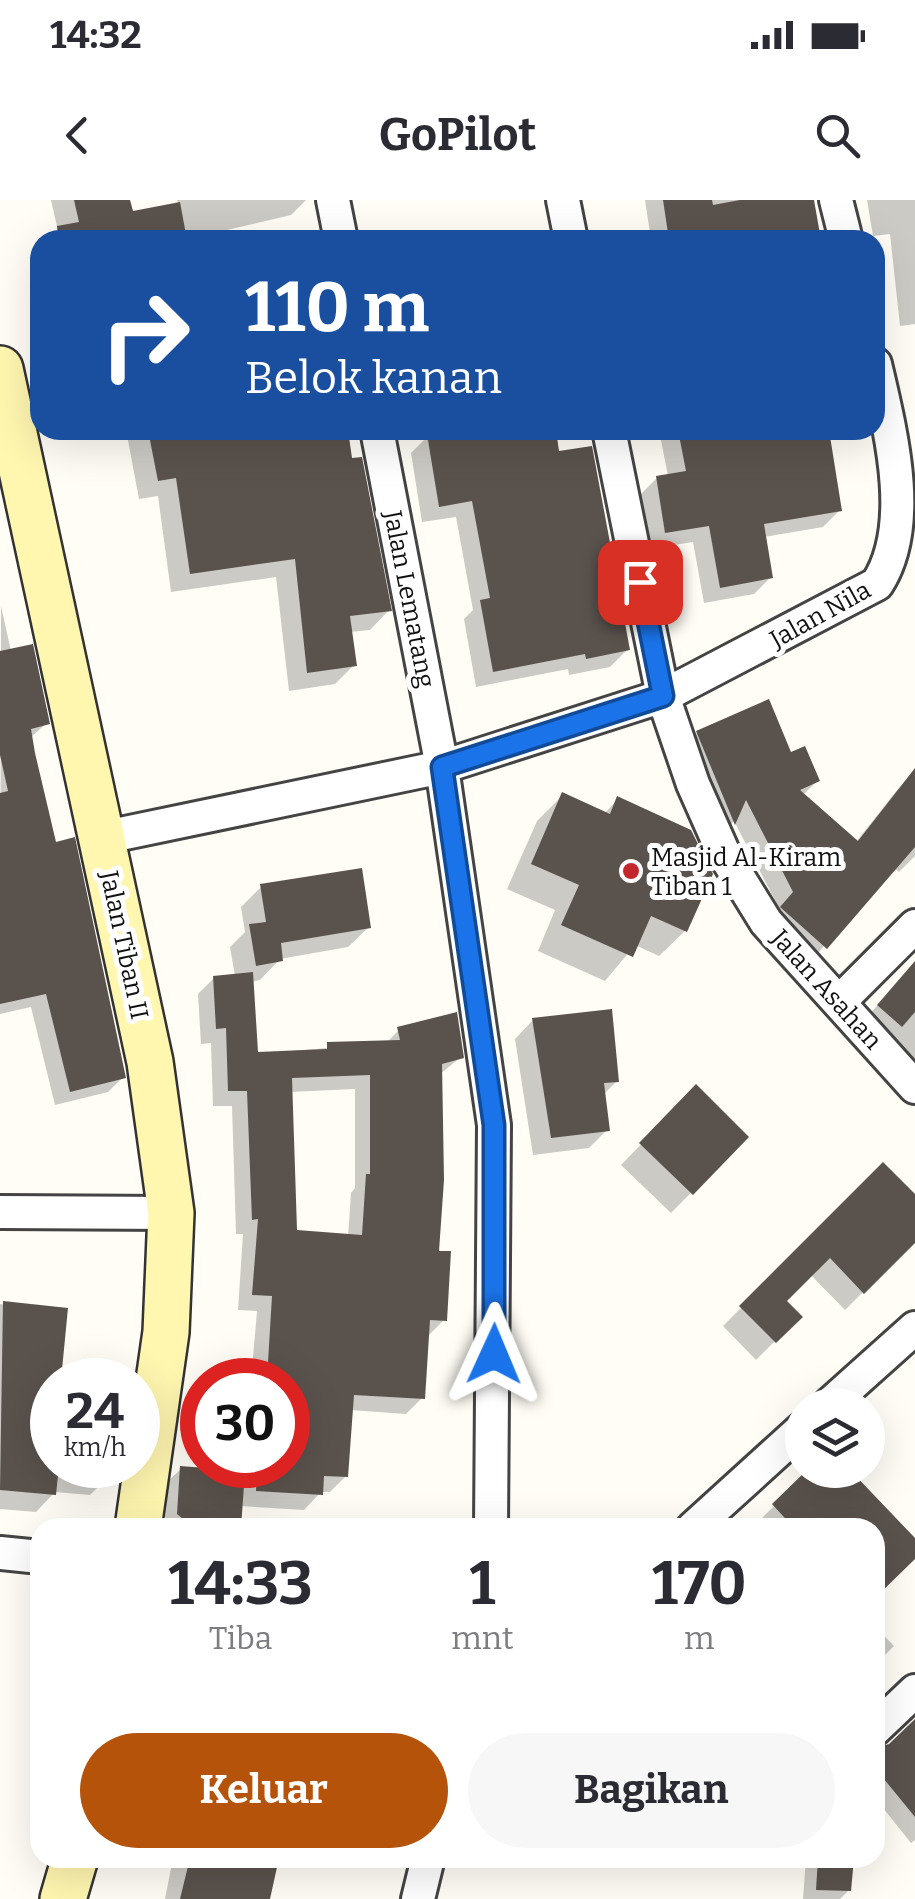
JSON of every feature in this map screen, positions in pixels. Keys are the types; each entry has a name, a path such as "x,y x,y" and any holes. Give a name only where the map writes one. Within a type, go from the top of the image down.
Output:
{"street":[{"path":"333,200 339,230"},
{"path":"563,200 569,230"},
{"path":"836,200 844,230"},
{"name":"Jalan Tiban II","path":"0,368 150,1062 171,1213 166,1332 139,1518"},
{"name":"Jalan Nila","path":"101,838 442,767 663,696 832,611 877,584 892,569 904,543 908,516 885,410"},
{"name":"Jalan Lematang","path":"379,440 442,767 494,1125 491,1518"},
{"name":"Jalan Asahan","path":"611,440 663,696 692,784 724,854 766,922 915,1087"},
{"path":"839,1002 915,926"},
{"path":"0,1212 171,1213"},
{"path":"848,1388 915,1328"},
{"path":"704,1518 785,1444"},
{"path":"0,1553 30,1556"},
{"path":"885,1720 915,1691"},
{"path":"63,1899 71,1868"},
{"path":"418,1899 426,1868"}],"building":[{"path":"74,200 130,200 133,211 180,202 185,230 57,230 57,226 79,222"},
{"path":"663,200 712,200 713,205 740,200 814,200 819,230 668,230"},
{"path":"150,440 349,440 352,458 362,457 392,611 350,616 357,666 307,673 295,559 190,574 176,478 158,481"},
{"path":"428,440 557,440 559,451 592,446 630,650 586,659 585,654 493,672 480,600 490,598 472,501 439,507"},
{"path":"680,440 831,440 842,511 764,524 773,578 720,588 709,526 665,533 656,476 686,471"},
{"path":"33,644 50,724 31,729 35,753 56,842 75,837 126,1078 70,1092 46,994 0,1004 0,793 8,791 0,755 0,651"},
{"path":"769,699 791,752 805,746 820,781 800,790 858,841 915,768 915,847 827,949 780,907 793,892 746,800 735,825 696,731"},
{"name":"Masjid Al-Kiram Tiban 1","path":"562,792 610,814 617,796 691,830 713,874 687,932 651,916 633,957 561,925 579,885 531,864"},
{"path":"362,868 371,928 281,943 283,961 256,966 249,924 266,922 260,884"},
{"path":"915,961 915,1012 902,1027 877,1005"},
{"path":"253,972 258,1052 327,1049 327,1042 400,1040 397,1027 457,1012 464,1058 442,1064 444,1180 439,1251 451,1251 447,1321 430,1320 425,1399 354,1395 348,1477 324,1476 323,1495 256,1491 310,1488 310,1358 268,1358 272,1296 252,1295 258,1219 252,1220 247,1091 228,1091 226,1028 216,1029 213,976","holes":["370,1075 370,1174 366,1174 362,1235 297,1230 292,1078"]},
{"path":"612,1009 619,1082 604,1083 610,1131 551,1138 532,1018"},
{"path":"696,1084 749,1137 693,1195 639,1143"},
{"path":"883,1162 915,1194 915,1243 864,1294 830,1258 787,1301 803,1317 776,1343 739,1306"},
{"path":"3,1301 68,1308 63,1358 30,1358 30,1488 57,1488 56,1495 0,1490"},
{"path":"180,1466 180,1488 244,1488 242,1518 182,1518 177,1514"},
{"path":"788,1488 867,1488 915,1538 915,1559 885,1588 885,1518 785,1518 772,1504"},
{"path":"915,1719 915,1817 885,1780 885,1745"},
{"path":"188,1868 277,1868 270,1899 180,1899"},
{"path":"817,1868 853,1868 851,1891 816,1890"}],"place":[{"name":"Masjid Al-Kiram Tiban 1","path":"631,871"}],"route":[{"path":"494,1354 494,1125 474,965 442,767 663,696 640,582"}]}
